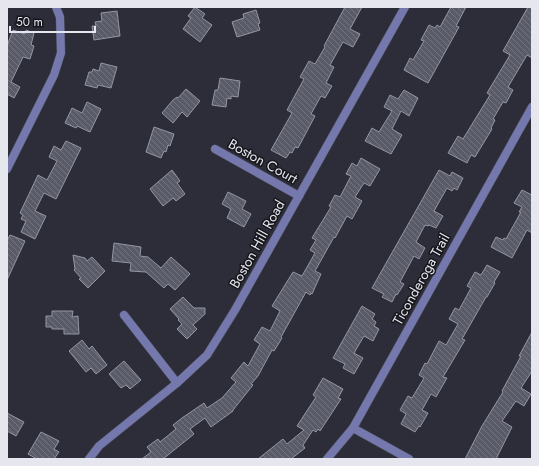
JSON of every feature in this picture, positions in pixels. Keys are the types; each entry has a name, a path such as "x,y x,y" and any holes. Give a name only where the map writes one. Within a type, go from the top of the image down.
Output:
{"street":[{"path":"7,169 54,75 61,53 60,17 56,7"},
{"name":"Boston Hill Road","path":"89,459 99,446 177,383 207,356 235,310 405,7"},
{"name":"Ticonderoga Trail","path":"327,459 353,428 532,107"},
{"name":"Boston Court","path":"215,149 299,196"},
{"path":"124,315 177,383"},
{"path":"353,428 409,459"}],"building":[{"path":"195,7 205,14 202,18 212,25 200,42 183,29 191,18 188,16"},
{"path":"345,7 362,7 350,29 360,34 353,47 343,42 330,65 334,67 326,83 332,86 325,98 321,96 311,114 315,116 298,148 295,147 292,153 290,152 286,158 271,150 292,113 287,110 304,79 300,77 309,61 315,64"},
{"path":"451,7 466,7 456,26 459,27 428,83 404,70 410,58 413,60 424,41 421,40 429,25 435,28 437,25 440,27"},
{"path":"528,7 532,7 532,58 527,55 508,87 513,90 506,103 503,102 493,119 495,120 491,128 492,129 475,157 471,155 467,163 448,153 458,136 463,139 490,95 487,93 510,55 503,51"},
{"path":"256,10 260,23 258,24 260,30 237,37 232,22 244,18 243,14"},
{"path":"117,11 120,36 94,40 92,26 96,26 95,22 102,21 101,13"},
{"path":"13,30 25,34 26,30 34,33 31,45 34,46 30,59 23,57 11,82 20,87 14,98 7,94 7,46"},
{"path":"101,63 117,67 111,88 98,85 97,88 85,85 89,72 92,72 93,69 99,71"},
{"path":"220,78 240,81 238,97 231,96 231,99 227,98 226,107 212,105 215,90 218,90"},
{"path":"186,89 200,101 187,117 182,112 173,123 162,113 173,100 177,97 178,98"},
{"path":"404,90 418,98 409,116 401,111 392,129 402,135 391,154 365,141 372,128 379,132 392,111 384,107 390,95 398,99"},
{"path":"87,102 101,109 90,132 77,126 76,128 65,123 72,108 82,113"},
{"path":"154,127 174,134 170,146 168,145 166,152 164,151 161,158 146,152"},
{"path":"66,141 81,148 56,199 44,193 35,211 46,216 35,239 21,232 26,221 21,219 23,215 20,213 38,175 47,180 57,161 49,157 54,146 61,150"},
{"path":"361,158 380,169 370,186 364,183 355,197 362,201 352,219 347,216 315,271 321,274 312,294 311,293 310,295 306,292 281,337 282,338 274,351 272,350 258,376 251,384 253,385 233,411 211,427 205,418 190,429 194,434 163,459 142,459 151,452 147,447 158,439 160,442 176,429 173,425 182,418 204,403 207,408 222,398 236,382 231,378 244,362 248,366 260,344 254,340 262,327 270,331 280,311 272,306 293,272 302,276 315,253 310,250 316,240 312,238 331,207 329,206 335,195 340,197 351,176 346,174 352,163 357,166"},
{"path":"172,170 180,181 177,183 185,194 176,201 173,198 163,206 150,189"},
{"path":"439,170 450,176 452,172 463,178 457,190 454,188 452,191 447,188 434,211 443,216 436,228 425,225 416,242 425,248 419,259 414,256 400,282 404,284 392,302 382,297 384,294 372,288"},
{"path":"522,190 532,195 532,233 527,230 512,258 491,247 496,237 503,240 504,238 506,239 521,212 519,212 522,207 514,203"},
{"path":"228,192 246,201 242,209 251,214 244,227 227,218 231,209 222,204"},
{"path":"10,235 25,241 7,280 7,241"},
{"path":"114,243 141,247 140,256 148,257 161,268 171,257 190,274 175,290 168,284 164,288 146,272 130,271 131,263 112,261"},
{"path":"73,255 85,258 87,261 92,257 105,271 88,288 79,279 81,278 74,270"},
{"path":"487,265 500,272 462,339 465,340 443,377 447,378 436,397 431,394 422,410 428,413 420,427 419,426 415,432 401,424 406,414 400,410 408,396 412,398 424,378 419,375 425,363 427,364 439,341 446,345 458,324 449,319 455,308 459,310 471,288 467,286 475,272 481,275"},
{"path":"183,297 194,308 205,308 205,314 193,325 197,329 187,339 177,329 182,324 170,309"},
{"path":"362,306 375,314 372,319 376,322 374,326 379,329 373,341 364,336 354,353 363,358 354,374 343,368 345,364 333,358"},
{"path":"52,311 73,311 72,317 78,316 79,334 64,334 64,329 52,329 52,327 46,327 46,316 52,316"},
{"path":"532,332 532,371 521,388 531,394 524,406 516,401 502,421 512,427 496,459 465,459 482,426 503,392 502,391"},
{"path":"82,340 89,349 92,346 107,365 96,374 91,368 86,372 69,351"},
{"path":"124,361 141,380 130,389 126,385 121,388 109,374"},
{"path":"323,378 343,389 338,398 341,399 320,431 318,429 316,432 313,430 303,445 305,448 291,459 258,459 283,439 287,444 304,430 297,426 316,397 313,395"},
{"path":"7,413 24,422 16,436 7,431"},
{"path":"41,432 59,441 54,449 59,452 54,459 37,459 28,454"}]}
